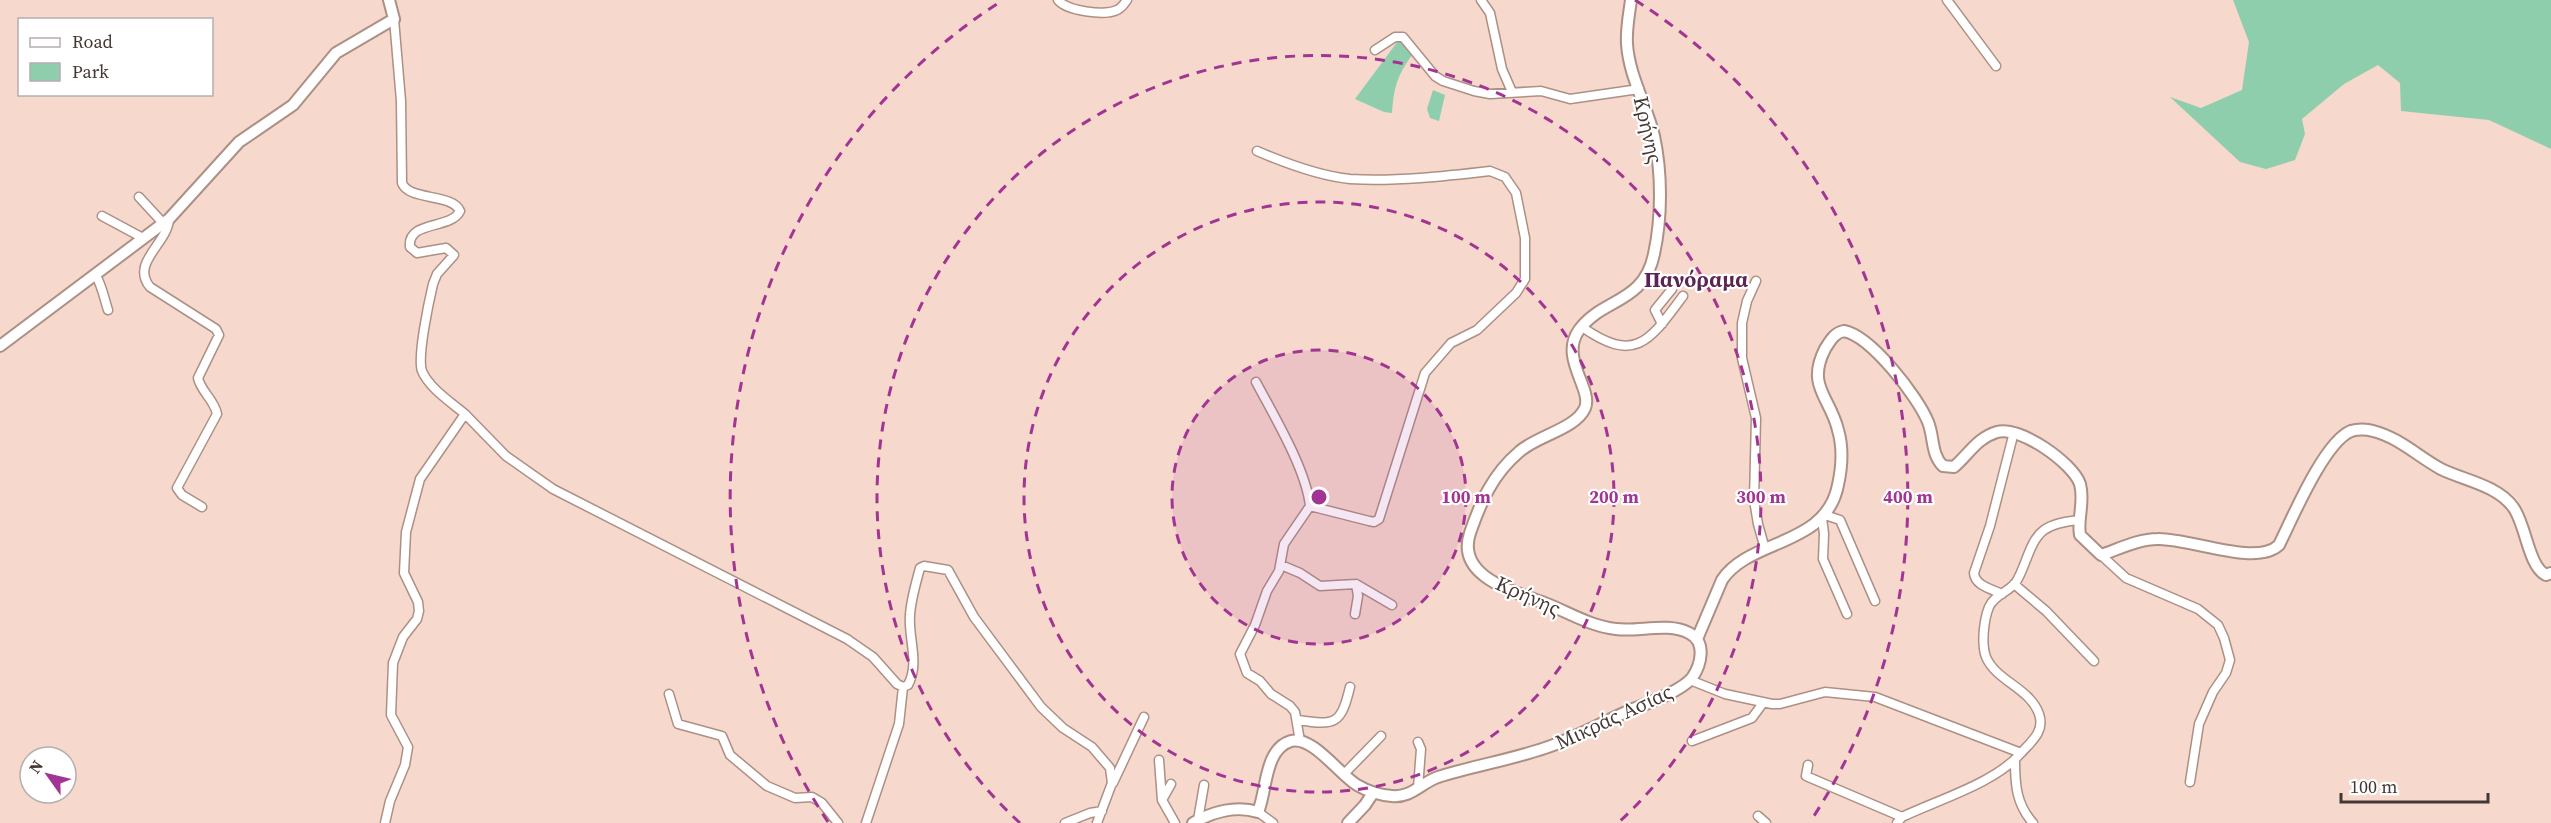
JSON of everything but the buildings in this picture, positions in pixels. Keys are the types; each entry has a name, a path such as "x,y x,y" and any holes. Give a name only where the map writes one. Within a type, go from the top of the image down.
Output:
{"street":[{"path":"389,0 394,19 401,101 402,183 407,190 452,203 460,211 453,219 416,232 410,239 410,247 417,253 446,248 454,255 437,274 433,284 421,367 430,381 506,456 544,484 658,545 847,639 873,657 903,687"},
{"path":"1058,0 1070,9 1109,12 1121,8 1127,0"},
{"path":"1481,0 1490,13 1495,43 1512,92"},
{"name":"Κρήνης","path":"1631,0 1627,48 1657,152 1658,227 1654,254 1644,280 1632,292 1582,327 1574,340 1575,367 1587,399 1586,406 1577,419 1539,437 1520,450 1500,470 1489,485 1467,542 1469,556 1478,571 1498,585 1588,623 1620,630 1677,629 1697,639"},
{"path":"1947,0 1996,66"},
{"path":"0,346 166,221 239,142 293,105 336,53 394,19"},
{"path":"1375,50 1395,37 1403,37 1429,69 1443,81 1474,92 1490,94 1541,91 1570,99 1639,89"},
{"path":"1257,151 1278,160 1349,179 1424,177 1490,171 1500,174 1509,181 1516,193 1525,238 1526,274 1520,289 1473,333 1451,343 1425,373 1379,519 1374,522 1368,521 1310,506"},
{"path":"138,197 166,221 169,230 148,258 143,272 144,280 150,287 216,329 219,335 198,378 200,388 215,405 217,414 177,488 182,495 202,507"},
{"path":"102,216 143,238"},
{"path":"95,274 101,283 108,310"},
{"path":"1756,281 1747,301 1742,323 1742,358 1756,418 1754,500 1765,549"},
{"path":"1662,324 1655,310 1672,289"},
{"path":"1582,327 1600,339 1627,347 1639,343 1662,324 1683,296"},
{"path":"1690,680 1701,655 1697,639 1726,575 1765,549 1806,530 1823,516 1838,486 1841,451 1838,427 1816,378 1821,356 1839,333 1847,332 1859,337 1907,387 1925,416 1933,436 1936,456 1943,466 1954,467 1979,441 1989,435 1999,431 2014,432 2058,458 2075,474 2082,499 2080,535 2101,555 2126,578 2198,609 2218,625 2230,660 2226,673 2213,692 2199,724 2190,782"},
{"path":"1256,382 1282,430 1306,486 1310,506 1284,544 1281,565 1267,591 1256,625 1241,650 1240,656 1247,673 1260,681 1270,694 1293,708 1298,720 1300,741 1288,743 1276,753 1258,812"},
{"path":"385,823 390,801 405,765 408,747 392,715 393,661 405,634 417,619 419,611 404,573 406,532 420,479 465,414"},
{"path":"2101,555 2136,543 2161,538 2245,552 2273,551 2279,545 2333,446 2352,430 2362,430 2374,431 2398,442 2442,469 2507,500 2523,523 2531,553 2539,571 2546,575 2551,573"},
{"path":"2002,594 1979,584 1974,579 1974,573 1990,526 2014,432"},
{"path":"1823,516 1840,520 1875,601"},
{"path":"1823,516 1823,559 1847,614"},
{"path":"1808,765 1806,776 1900,820 1995,776 2018,756 2037,736 2040,727 2039,715 2024,694 1994,669 1987,658 1984,646 1989,607 2014,584 2041,533 2053,526 2080,520"},
{"path":"1281,565 1300,573 1320,586 1356,584 1392,606"},
{"path":"866,823 899,724 903,687 909,681 913,668 909,616 920,568 924,566 947,570 974,617 1041,707 1063,728 1092,747 1107,763 1112,774 1110,789"},
{"path":"1355,614 1358,596 1356,584"},
{"path":"2014,584 2046,611 2094,661"},
{"name":"Μικράς Ασίας","path":"1300,741 1314,748 1353,783 1373,793 1400,796 1439,777 1548,747 1655,700 1690,680 1712,690 1763,703 1780,704 1831,692 1875,697 2018,756"},
{"path":"1298,720 1321,724 1339,717 1345,709 1350,687"},
{"path":"669,694 678,724 722,736 730,754 767,786 795,798 812,797 822,803 838,823"},
{"path":"1692,741 1752,718 1763,703"},
{"path":"1097,823 1110,789 1144,717"},
{"path":"1344,774 1381,736"},
{"path":"1418,742 1420,749 1418,788"},
{"path":"2018,756 2015,789 2024,811 2033,823"},
{"path":"1159,760 1162,800 1175,823"},
{"path":"1162,800 1171,784"},
{"path":"1196,822 1204,785"},
{"path":"1348,823 1373,793"},
{"path":"1196,822 1211,814 1231,810 1258,812 1273,823"},
{"path":"1065,823 1102,811"},
{"path":"1758,816 1766,823"}],"green space":[{"path":"2233,0 2551,0 2551,149 2489,120 2401,111 2400,83 2378,65 2344,84 2302,119 2305,134 2295,160 2266,169 2240,162 2170,97 2201,108 2242,90 2249,42"},
{"path":"1401,37 1412,55 1397,82 1392,113 1384,112 1355,99"},
{"path":"1433,90 1445,95 1439,121 1430,118 1427,109"}],"district":[{"name":"Πανόραμα","path":"1696,279"}]}
